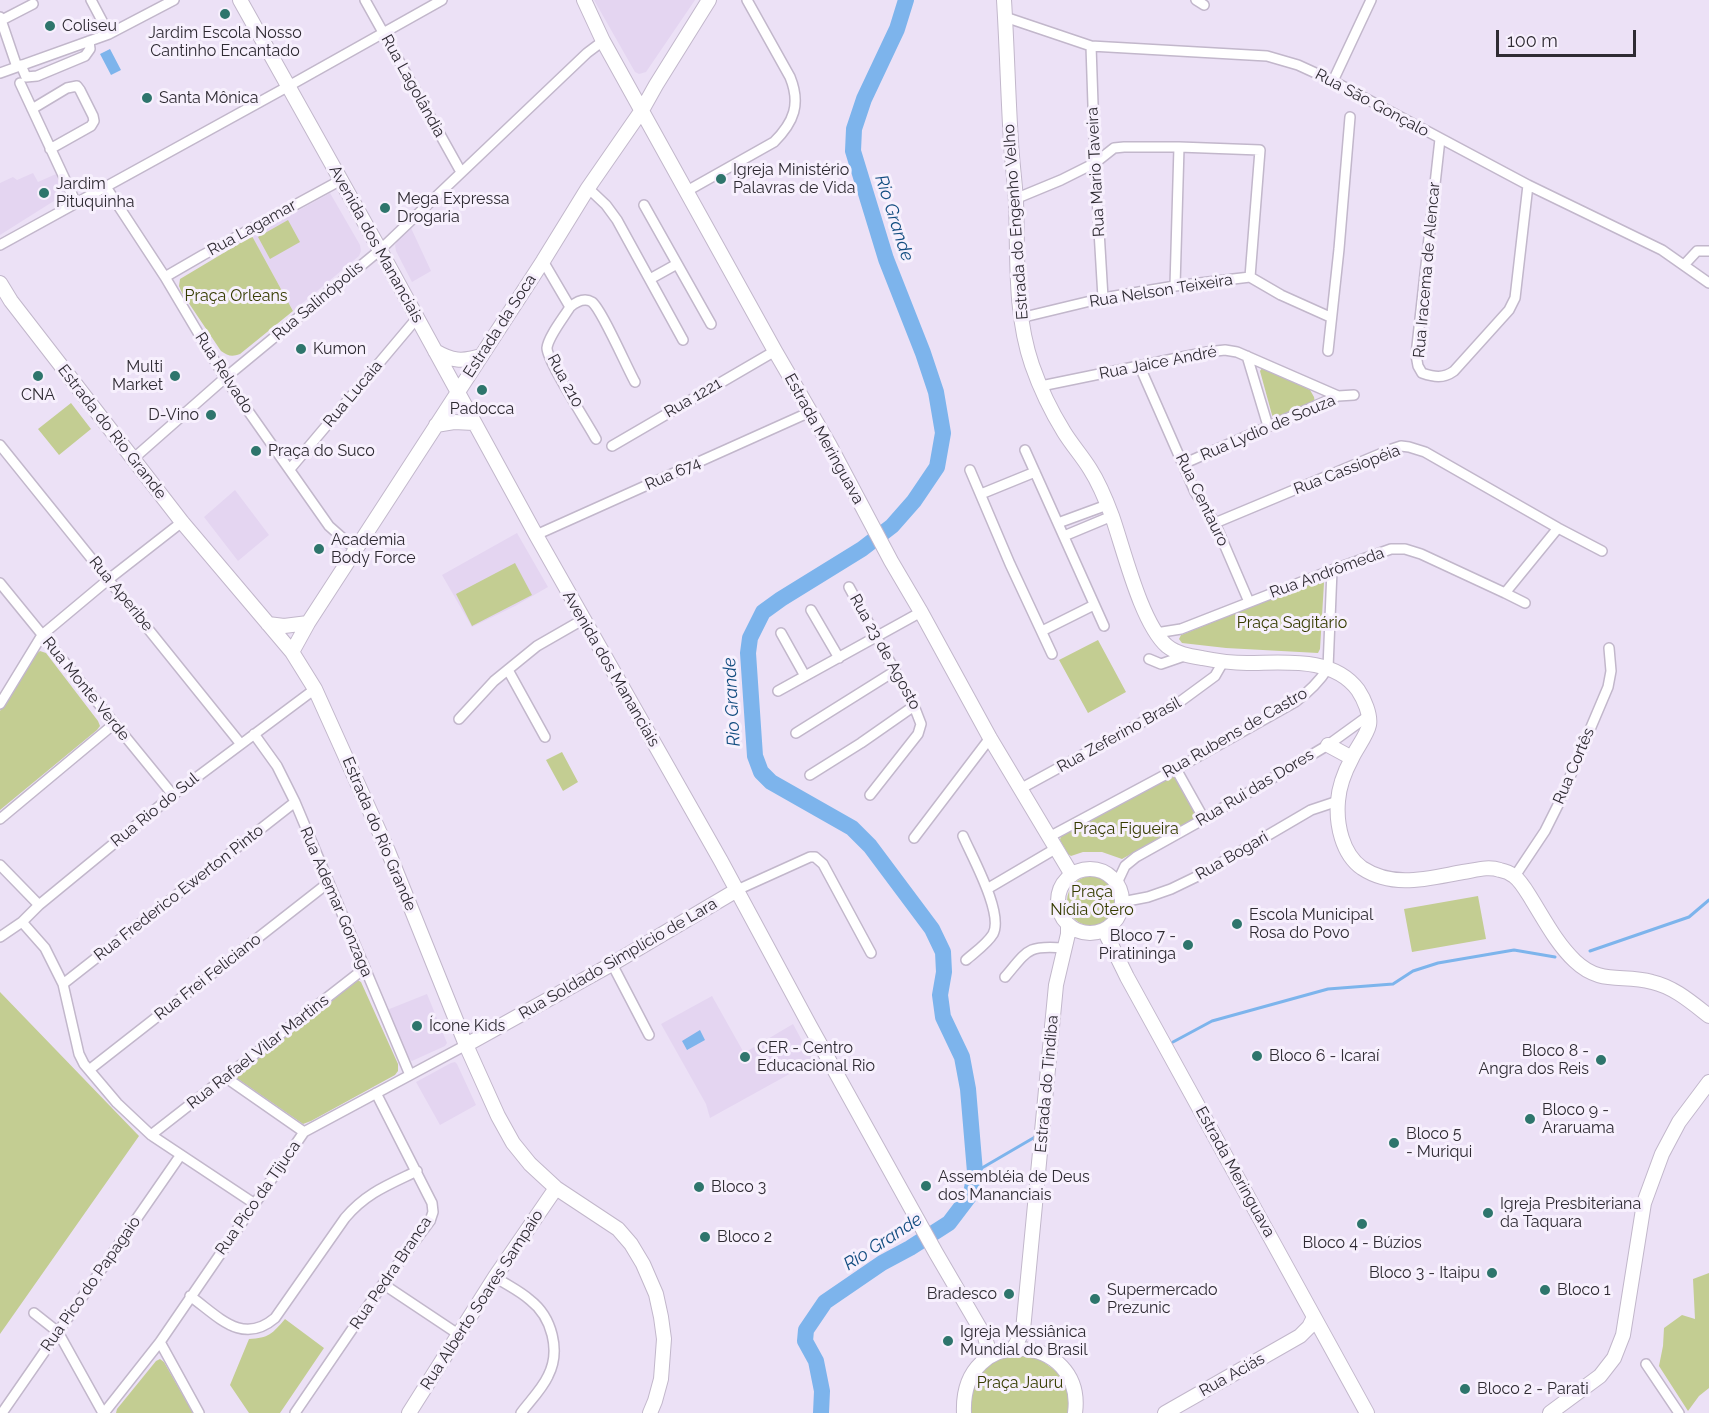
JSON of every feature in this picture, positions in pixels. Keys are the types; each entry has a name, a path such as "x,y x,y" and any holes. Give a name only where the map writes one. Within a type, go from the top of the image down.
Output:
{"street":[{"path":"91,0 109,34"},
{"path":"0,73 109,34 174,0"},
{"name":"Avenida dos Mananciais","path":"240,0 536,536 737,890 810,1026 985,1337 987,1358"},
{"name":"Rua Lagolândia","path":"365,0 461,172"},
{"path":"0,245 442,0"},
{"name":"Estrada Meringuava","path":"584,0 603,41 829,444 872,527 990,738 1072,874"},
{"name":"Estrada da Soca","path":"292,652 308,622 588,188 642,110 709,0"},
{"path":"687,191 774,142 792,120 796,104 796,90 747,0"},
{"name":"Estrada do Engenho Velho","path":"1004,0 1016,200 1020,318 1032,364 1053,414 1089,468 1109,511 1144,608 1156,633 1167,646 1187,655 1223,662 1306,664 1328,668 1350,680 1366,705 1368,716"},
{"path":"1333,81 1371,0"},
{"path":"33,4 0,19 19,66 26,76 37,76 85,56 89,51 89,41"},
{"name":"Rua São Gonçalo","path":"1005,17 1091,46 1267,56 1298,65 1333,81 1528,185 1662,250 1709,283"},
{"name":"Rua Salinópolis","path":"133,459 225,378 380,250 587,53 603,41"},
{"name":"Rua Mario Taveira","path":"1091,46 1103,298"},
{"path":"20,82 76,203"},
{"path":"32,109 74,86 80,90 93,116 93,124 50,149"},
{"path":"1328,351 1350,117"},
{"name":"Rua Iracema de Alencar","path":"1440,139 1416,355 1422,373 1441,377 1454,371 1509,310 1515,298 1528,185"},
{"path":"1016,200 1095,162 1114,148 1179,147 1260,150 1250,277"},
{"path":"1175,286 1179,147"},
{"name":"Rua Lagamar","path":"165,277 340,180"},
{"name":"Rua Relvado","path":"106,187 165,277 225,378 329,526 355,549"},
{"path":"588,188 612,212 683,340"},
{"path":"644,205 711,324"},
{"path":"1684,265 1697,251 1709,251"},
{"path":"543,261 570,307 586,300 593,303 635,382"},
{"path":"650,279 676,264"},
{"name":"Rua Nelson Teixeira","path":"1020,318 1103,298 1250,277 1281,295 1330,317"},
{"name":"Estrada do Rio Grande","path":"0,284 182,522 292,652 315,689 388,851 466,1045 498,1116 513,1143 530,1164 556,1188 618,1229 637,1254 656,1294 662,1317 663,1359 661,1379 650,1413"},
{"name":"Rua 210","path":"570,307 549,342 548,352 558,374 596,439"},
{"name":"Rua Lucaia","path":"290,469 417,318"},
{"name":"Rua Jaice André","path":"1041,386 1140,367 1207,351 1225,350 1237,352 1338,396"},
{"path":"435,351 457,361 481,356"},
{"name":"Rua 1221","path":"612,446 775,351"},
{"path":"1247,357 1268,426"},
{"name":"Rua Centauro","path":"1140,367 1195,492 1215,524 1249,602"},
{"name":"Rua Lydio de Souza","path":"1184,465 1338,396 1354,395"},
{"name":"Rua 674","path":"536,536 810,412"},
{"path":"436,425 454,422 474,423"},
{"name":"Rua Aperibe","path":"0,445 240,743"},
{"name":"Rua Cassiopéia","path":"1215,524 1401,446 1425,452 1602,551"},
{"path":"1025,450 1104,626"},
{"path":"970,470 1052,654"},
{"path":"981,494 1035,472"},
{"path":"1058,523 1109,511"},
{"path":"1064,536 1109,511"},
{"path":"0,704 42,635 182,522"},
{"path":"1505,593 1558,528"},
{"name":"Rua Andrômeda","path":"1156,633 1181,629 1391,549 1405,549 1421,554 1525,603"},
{"path":"1328,668 1332,570"},
{"name":"Rua Monte Verde","path":"0,583 172,795"},
{"name":"Rua 23 de Agosto","path":"849,587 915,706 921,724 918,734 870,795"},
{"path":"1042,631 1094,605"},
{"path":"811,610 839,657"},
{"path":"778,691 921,612"},
{"path":"459,719 494,681 537,646 584,619"},
{"path":"268,624 284,626 308,622"},
{"name":"Rua Andrômeda","path":"1167,646 1181,629"},
{"path":"780,633 805,676"},
{"name":"Rua Cortês","path":"1515,876 1545,831 1558,805 1608,687 1611,671 1609,648"},
{"path":"1149,659 1161,664 1187,655"},
{"name":"Rua Zeferino Brasil","path":"1215,676 1223,662"},
{"name":"Rua Zeferino Brasil","path":"1020,789 1180,701 1215,676 1246,663"},
{"name":"Rua Rubens de Castro","path":"987,889 1052,843 1295,702 1310,691 1328,668"},
{"path":"508,670 545,736"},
{"path":"796,734 895,671"},
{"name":"Rua Rio do Sul","path":"0,938 172,795 315,689"},
{"path":"810,775 915,706"},
{"path":"1368,716 1370,724 1342,780 1338,801 1340,830 1344,846 1353,860 1378,876 1399,881 1420,880 1486,868 1515,876 1559,944 1584,969 1598,976 1648,981 1666,986 1709,1016"},
{"name":"Rua Rui das Dores","path":"1117,883 1130,861 1328,746 1368,716"},
{"path":"0,819 114,724"},
{"name":"Rua Ademar Gonzaga","path":"254,734 277,766 295,802 410,1075"},
{"path":"914,838 990,738"},
{"path":"1328,746 1352,758"},
{"path":"1176,769 1204,819"},
{"name":"Rua Bogari","path":"1122,902 1148,897 1171,889 1200,875 1311,810 1338,801"},
{"name":"Rua Frederico Ewerton Pinto","path":"63,984 295,802"},
{"path":"963,836 987,889 996,914 997,926 984,945 966,960"},
{"path":"737,890 810,857 815,857 823,864 871,953"},
{"path":"0,865 39,905"},
{"path":"1083,870 1096,870 1108,874 1117,883 1122,902 1120,914 1114,923 1104,930 1088,934 1074,929 1061,916 1058,905 1063,883 1072,874 1083,870"},
{"name":"Rua Frei Feliciano","path":"89,1070 328,883"},
{"name":"Rua Soldado Simplício de Lara","path":"466,1045 612,964 737,890"},
{"path":"22,922 45,948 63,984 79,1054 84,1064 117,1103 151,1135 255,1204"},
{"name":"Estrada do Tindiba","path":"1010,1349 1023,1330 1056,985 1065,947 1074,929"},
{"name":"Estrada Meringuava","path":"1104,930 1127,977 1367,1413"},
{"path":"1005,977 1025,954 1034,948 1065,947"},
{"path":"612,964 649,1035"},
{"name":"Rua Rafael Vilar Martins","path":"151,1135 365,968"},
{"name":"Rua Pico da Tijuca","path":"104,1413 160,1342 304,1132 466,1045"},
{"path":"225,1077 304,1132"},
{"path":"1550,1413 1600,1376 1614,1358 1623,1335 1644,1203 1662,1154 1679,1122 1709,1082"},
{"name":"Rua Pedra Branca","path":"295,1413 383,1284 430,1221 433,1212 432,1203 417,1171 376,1093"},
{"name":"Rua Pico do Papagaio","path":"5,1412 180,1155"},
{"path":"190,1296 235,1328 248,1330 266,1326 356,1204 417,1171"},
{"name":"Rua Alberto Soares Sampaio","path":"409,1413 495,1277 556,1188"},
{"path":"495,1277 536,1305 548,1322 553,1339 553,1363 548,1376 521,1413"},
{"path":"383,1284 458,1334"},
{"path":"34,1313 58,1332 104,1413"},
{"name":"Rua Aciás","path":"1165,1413 1300,1336 1309,1327 1314,1317"},
{"path":"1023,1330 1033,1350"},
{"path":"1300,1336 1326,1338"},
{"name":"Avenida dos Mananciais","path":"985,1337 995,1345 1010,1349"},
{"path":"160,1342 199,1413"},
{"path":"964,1413 963,1399 967,1383 975,1369 987,1358 1010,1349 1033,1350 1054,1360 1069,1378 1075,1398 1075,1413"},
{"path":"1646,1364 1678,1412"}],"shaded area":[{"path":"594,0 695,0 646,72 639,74 635,72"},
{"path":"33,173 38,182 56,174 65,194 0,235 0,183 13,177 17,180"},
{"path":"330,193 360,245 361,251 359,256 293,311 252,236"},
{"path":"411,228 431,271 412,282 395,245"},
{"path":"235,490 269,535 238,561 204,517"},
{"path":"517,533 548,587 472,627 442,575"},
{"name":"Ícone Kids","path":"427,994 447,1043 412,1061 408,1058 387,1010"},
{"name":"CER - Centro Educacional Rio","path":"712,996 744,1053 793,1024 813,1061 710,1118 706,1104 661,1024"},
{"path":"455,1062 476,1105 440,1125 416,1082"}],"green space":[{"path":"288,220 300,242 270,259 258,237"},
{"name":"Praça Orleans","path":"252,236 293,311 240,354 230,356 221,351 182,293 179,286 180,279"},
{"path":"1262,368 1310,390 1315,403 1275,420 1260,371"},
{"path":"71,403 91,429 59,455 38,429"},
{"path":"515,563 532,595 472,626 456,594"},
{"name":"Praça Sagitário","path":"1320,579 1324,583 1318,653 1226,648 1182,643 1179,639 1181,635"},
{"path":"1098,640 1126,692 1088,713 1059,660"},
{"path":"40,651 46,653 100,726 0,810 0,711"},
{"path":"562,752 578,782 563,791 546,760"},
{"name":"Praça Figueira","path":"1174,777 1180,780 1196,811 1194,819 1122,859 1102,852 1083,852 1071,856 1068,854 1060,840 1061,836 1168,778"},
{"name":"Praça Nídia Otero","path":"1087,876 1097,876 1110,883 1117,896 1117,906 1110,919 1097,926 1087,926 1078,922 1071,915 1067,906 1067,896 1071,887 1078,880"},
{"path":"1478,896 1486,939 1412,952 1404,909"},
{"path":"356,979 361,982 398,1064 398,1071 395,1075 303,1124 235,1077 234,1074"},
{"path":"0,992 139,1136 0,1334"},
{"path":"1709,1273 1709,1388 1699,1396 1688,1411 1659,1366 1664,1328 1682,1315 1695,1319 1693,1279"},
{"path":"285,1319 324,1348 280,1413 249,1413 230,1385 249,1339 261,1338 270,1334"},
{"name":"Praça Jauru","path":"1023,1354 1037,1357 1061,1375 1068,1388 1070,1413 969,1413 969,1395 982,1369 1008,1355"},
{"path":"160,1359 164,1362 193,1413 116,1413 156,1361"}],"water":[{"path":"110,49 121,70 111,75 100,54"},
{"path":"700,1030 705,1040 687,1050 682,1041"}],"waterway":[{"name":"Rio Grande","path":"821,1413 822,1391 816,1361 805,1341 806,1330 825,1302 882,1263 949,1223 971,1194 975,1172 968,1089 962,1057 943,1017 940,995 944,972 943,952 932,929 870,846 852,828 771,782 761,772 755,756 748,653 750,638 763,612 862,549 892,526 914,501 937,467 943,433 936,392 886,259 853,151 854,129 864,99 897,29 906,0"},
{"path":"1590,951 1689,917 1709,900"},
{"path":"1173,1042 1212,1021 1328,989 1393,984 1413,971 1438,963 1514,950 1555,957"},
{"path":"975,1172 1035,1137"}],"place":[{"name":"Jardim Escola Nosso Cantinho Encantado","path":"225,14"},
{"name":"Coliseu","path":"50,26"},
{"name":"Santa Mônica","path":"147,98"},
{"name":"Igreja Ministério Palavras de Vida","path":"721,179"},
{"name":"Jardim Pituquinha","path":"44,193"},
{"name":"Mega Expressa Drogaria","path":"385,208"},
{"name":"Kumon","path":"301,349"},
{"name":"CNA","path":"38,376"},
{"name":"Multi Market","path":"175,376"},
{"name":"Padocca","path":"482,390"},
{"name":"D-Vino","path":"211,415"},
{"name":"Praça do Suco","path":"256,451"},
{"name":"Academia Body Force","path":"319,549"},
{"name":"Escola Municipal Rosa do Povo","path":"1237,924"},
{"name":"Bloco 7 - Piratininga","path":"1188,945"},
{"name":"Ícone Kids","path":"417,1026"},
{"name":"Bloco 6 - Icaraí","path":"1257,1056"},
{"name":"CER - Centro Educacional Rio","path":"745,1057"},
{"name":"Bloco 8 - Angra dos Reis","path":"1601,1060"},
{"name":"Bloco 9 - Araruama","path":"1530,1119"},
{"name":"Bloco 5 - Muriqui","path":"1394,1143"},
{"name":"Assembléia de Deus dos Mananciais","path":"926,1186"},
{"name":"Bloco 3","path":"699,1187"},
{"name":"Igreja Presbiteriana da Taquara","path":"1488,1213"},
{"name":"Bloco 4 - Búzios","path":"1362,1224"},
{"name":"Bloco 2","path":"705,1237"},
{"name":"Bloco 3 - Itaipu","path":"1492,1273"},
{"name":"Bloco 1","path":"1545,1290"},
{"name":"Bradesco","path":"1009,1294"},
{"name":"Supermercado Prezunic","path":"1095,1299"},
{"name":"Igreja Messiânica Mundial do Brasil","path":"948,1341"},
{"name":"Bloco 2 - Parati","path":"1465,1389"}]}
